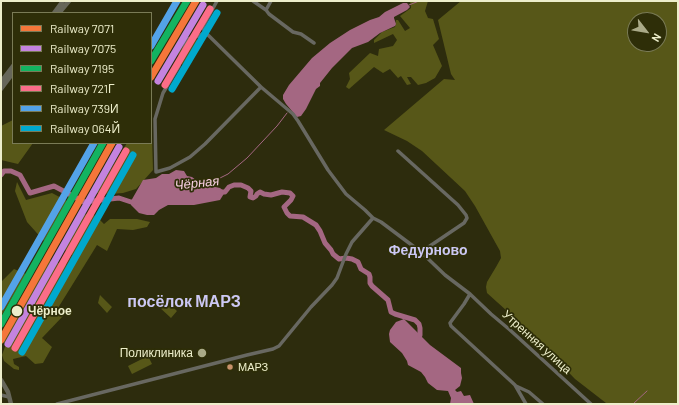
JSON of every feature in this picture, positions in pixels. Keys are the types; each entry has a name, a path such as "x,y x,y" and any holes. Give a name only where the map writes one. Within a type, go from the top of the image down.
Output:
{"main road":[{"path":"55,12 63,1"},
{"path":"60,12 68,1"},
{"path":"1,82 12,67"},
{"path":"1,89 12,74"},
{"path":"1,380 3,387 10,397 11,404"}],"street":[{"path":"217,1 204,25 203,28 205,32 188,39 179,66 162,93 155,118 156,172 170,168 190,157 205,144 261,87"},
{"path":"253,1 293,32 301,34 314,43"},
{"path":"266,10 271,1"},
{"name":"Утренняя улица","path":"205,32 261,87 293,114 342,191 373,218 381,222 421,252 445,275 470,294 591,404"},
{"path":"398,151 458,205 467,218 464,223 421,252"},
{"path":"57,404 273,349 279,346 332,285 337,278 352,242 373,218"},
{"path":"470,294 450,323 451,326 515,385 529,392 543,404"},
{"path":"515,385 526,404"},
{"path":"1,394 10,397"}],"shaded area":[{"path":"410,1 428,1 425,11 428,18 433,19 439,39 433,45 442,66 435,78 418,85 411,77 407,77 411,84 407,85 401,76 398,78 390,69 383,73 374,67 349,89 346,87 350,79 349,73 370,53 378,56 379,49 393,46 397,40 393,34 374,43 374,40 382,32 395,27 396,20 398,20 405,31 410,28 400,16 411,8"},
{"path":"461,1 678,1 678,404 605,404 606,403 575,379 527,329 487,293 487,282 501,258 500,251 475,206 465,191 422,151 407,141 384,130 444,79 455,80 451,74 438,20"},
{"path":"190,39 196,39 199,41 182,65 180,59 178,58 179,50 184,43"},
{"path":"12,120 12,144 32,144 18,164 1,160 1,126"},
{"path":"152,137 153,170 136,189 123,193 96,193 126,144 152,144"},
{"path":"17,182 26,200 52,193 67,201 44,241 27,222 15,191"},
{"path":"91,213 104,224 110,219 137,219 150,222 147,227 133,230 117,229 107,251 97,245 58,308 63,316 42,338 52,347 43,363 35,364 26,356 13,359 14,364 19,367 19,370 14,369 4,361 2,355 6,344 3,342 49,260 66,265 72,255 65,250 66,243 83,215"},
{"path":"14,269 26,274 1,316 1,282"},
{"path":"100,295 112,307 107,313 98,303"},
{"path":"165,300 177,311 171,318 158,306"},
{"path":"148,356 152,364 132,374 128,366"}],"water":[{"path":"403,3 407,3 410,7 394,17 396,24 395,26 380,33 368,42 352,48 332,68 320,83 320,86 316,89 306,109 301,116 297,117 286,104 283,99 283,95 289,85 312,58 330,43 350,30 379,17 385,12"},
{"path":"176,170 184,171 187,176 192,177 201,184 220,188 225,192 220,200 194,205 168,205 154,215 139,213 131,205 131,201 143,180 156,178 162,174 169,174"},
{"path":"404,319 430,345 461,368 462,378 460,386 455,390 457,392 461,391 464,396 470,395 474,404 450,404 451,398 448,391 437,390 428,383 421,372 408,365 402,353 390,342 389,334 396,322"}],"waterway":[{"path":"409,5 419,1"},
{"path":"210,186 214,181 228,174 247,158 287,113"},
{"name":"Чёрная","path":"1,175 4,171 11,171 20,175 30,193 54,186 84,202 119,198 131,202 137,202"},
{"name":"Чёрная","path":"218,192 225,192 229,187 241,185 251,191 250,197 253,198 260,192 271,195 282,192 290,193 293,196 284,207 287,213 290,216 303,217 316,225 325,243 333,254 339,259 346,258 358,262 361,269 369,274 370,283 372,286 388,300 391,312 415,320 419,324 420,335"},
{"path":"633,404 647,391"}],"rail line":[{"name":"739И","path":"152,44 177,1"},
{"name":"7195","path":"152,59 187,1"},
{"name":"7071","path":"152,75 196,1"},
{"name":"7075","path":"158,81 203,5"},
{"name":"721Г","path":"165,85 210,9"},
{"name":"064Й","path":"172,89 217,13"},
{"name":"739И","path":"1,307 93,144"},
{"name":"7195","path":"1,324 102,144"},
{"name":"7071","path":"1,340 111,144"},
{"name":"7075","path":"8,344 119,147"},
{"name":"721Г","path":"15,348 126,151"},
{"name":"064Й","path":"22,352 133,155"}],"place":[{"name":"Чёрное","path":"17,311"},
{"name":"Поликлиника","path":"202,353"},
{"name":"МАРЗ","path":"230,367"}],"district":[{"name":"Федурново","path":"428,250"},
{"name":"посёлок МАРЗ","path":"184,302"}]}
